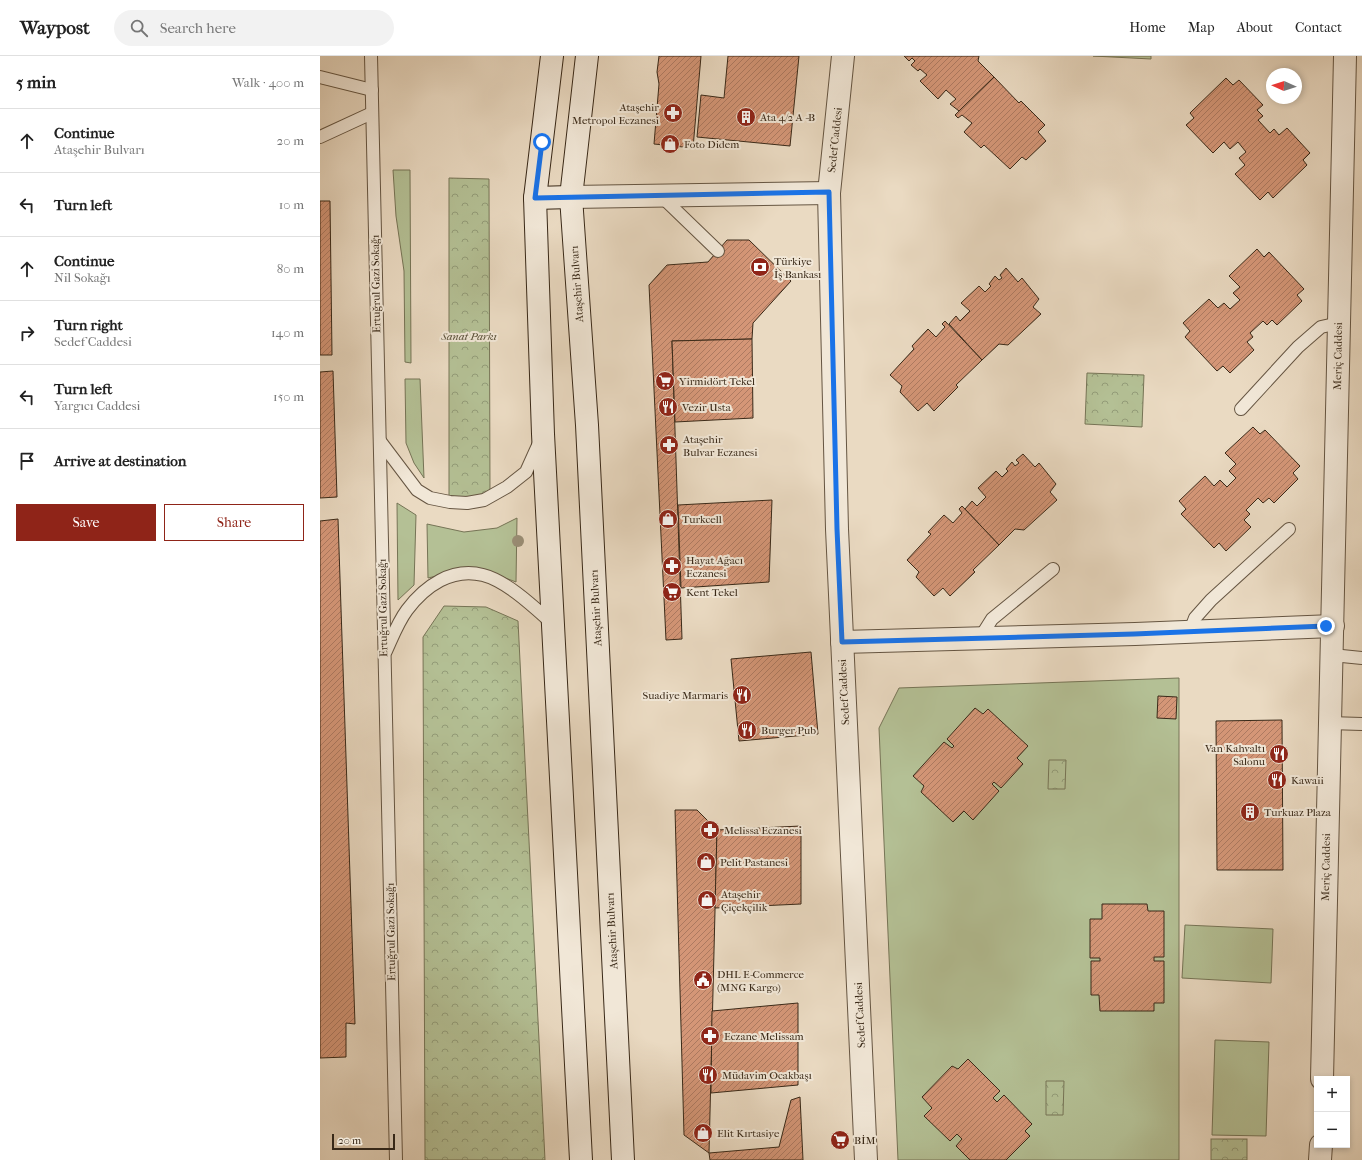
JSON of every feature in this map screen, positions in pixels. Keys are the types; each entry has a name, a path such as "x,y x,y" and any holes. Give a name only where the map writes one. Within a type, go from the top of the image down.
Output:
{"street":[{"path":"552,56 535,198 543,434 581,1160"},
{"name":"Ataşehir Bulvarı","path":"587,56 571,197 587,425 623,1160"},
{"name":"Sedef Caddesi","path":"843,56 829,192 837,529 866,1160"},
{"name":"Meriç Caddesi","path":"1322,1076 1333,626 1344,56"},
{"path":"535,198 829,192"},
{"path":"842,642 1333,626"},
{"path":"1320,1160 1321,1148"}],"lane":[{"name":"Ertuğrul Gazi Sokağı","path":"371,56 396,1160"},
{"path":"320,77 372,90"},
{"path":"320,136 372,113"},
{"path":"661,196 718,251"},
{"path":"1241,409 1298,347 1315,332 1321,327 1339,323"},
{"path":"380,441 417,490 430,498 450,502 468,503 484,500 507,487 526,472 543,434"},
{"path":"1190,631 1195,618 1211,600 1289,529"},
{"path":"980,638 992,619 1053,569"},
{"path":"384,654 406,610 436,582 450,575 483,575 503,584 533,606 553,624"},
{"path":"1332,655 1362,658"},
{"path":"1330,724 1362,724"}],"green space":[{"path":"1093,56 1151,56 1151,59"},
{"path":"393,170 410,170 411,363 405,362 404,271 396,216"},
{"name":"Sanat Parkı","path":"449,178 489,179 490,494 469,498 449,497"},
{"path":"1087,373 1144,375 1142,427 1085,424"},
{"path":"405,379 420,379 424,478 414,463 406,443"},
{"path":"397,503 416,515 414,585 398,600"},
{"path":"517,518 516,582 487,571 458,571 428,578 427,524 464,532 497,528"},
{"path":"444,606 486,607 518,621 545,1160 425,1160 423,637"},
{"path":"1179,678 1179,1160 898,1160 879,728 899,688"},
{"path":"1049,760 1066,760 1065,789 1048,789"},
{"path":"1185,925 1273,929 1271,983 1182,978"},
{"path":"1215,1040 1269,1042 1266,1136 1212,1135"},
{"path":"1046,1081 1064,1081 1063,1115 1046,1115"},
{"path":"1211,1139 1247,1139 1247,1160 1211,1160"}],"building":[{"path":"659,56 701,56 693,148 654,144 659,84 657,72"},
{"name":"Ata 4/2 A -B","path":"728,56 799,56 790,146 697,137 701,95 724,98"},
{"path":"904,56 979,56 978,61 994,77 959,111 950,104 956,99 946,90 938,99 920,81 927,75 920,69 918,71 911,65 915,61 912,58 909,61"},
{"path":"994,77 1019,103 1021,101 1045,125 1038,132 1046,141 1026,160 1022,157 1010,169 984,145 981,148 964,132 972,123 962,115 958,118 955,115"},
{"path":"1226,78 1233,85 1239,80 1263,105 1257,110 1263,116 1258,120 1270,133 1274,129 1279,135 1287,128 1310,153 1303,160 1307,165 1273,198 1268,192 1260,200 1235,174 1245,165 1239,158 1246,152 1238,142 1230,149 1224,142 1213,153 1186,125 1194,118 1190,113"},
{"path":"320,201 330,201 332,355 320,355"},
{"path":"727,240 749,240 791,281 753,323 752,339 672,341 682,639 666,640 649,285 667,265 708,262"},
{"path":"1257,249 1264,257 1269,252 1304,289 1297,295 1302,301 1277,325 1272,320 1267,325 1263,321 1250,333 1253,337 1247,342 1254,350 1230,373 1223,366 1217,371 1185,337 1190,331 1183,323 1209,299 1218,308 1224,303 1230,309 1240,300 1233,293 1240,287 1229,276"},
{"path":"1006,268 1018,282 1022,278 1039,299 1033,307 1041,314 1008,345 999,344 982,360 949,324 956,316 960,321 970,311 961,303 979,286 985,292 991,286 989,284 995,276 999,280 1002,278 1000,275"},
{"path":"945,321 982,360 956,385 958,387 934,411 927,403 918,411 900,392 902,386 890,375 914,349 912,346 928,329 936,337 945,327 942,324"},
{"path":"752,339 753,418 675,422 672,341"},
{"path":"333,371 337,497 320,498 320,372"},
{"path":"1253,427 1260,434 1265,430 1300,466 1293,473 1298,479 1274,503 1269,498 1263,503 1258,498 1246,510 1250,514 1244,520 1251,527 1226,551 1219,543 1214,548 1181,514 1186,509 1179,501 1205,476 1214,486 1220,480 1227,487 1236,478 1229,471 1236,464 1225,453"},
{"path":"1023,454 1035,467 1039,463 1056,484 1050,492 1057,500 1024,530 1015,529 999,545 965,509 972,501 977,506 986,497 978,488 996,471 1002,477 1008,471 1006,469 1012,462 1015,466 1019,463 1016,460"},
{"path":"772,500 769,582 681,588 678,505"},
{"path":"962,506 999,545 973,570 975,572 950,596 943,588 934,596 916,577 919,572 907,560 931,534 928,532 944,515 953,523 962,513 959,509"},
{"path":"338,519 355,1024 346,1023 346,1057 320,1058 320,521"},
{"path":"811,652 818,734 739,741 731,659"},
{"path":"1158,696 1177,697 1176,719 1157,718"},
{"path":"975,708 983,714 988,709 1028,746 1017,758 1023,764 1001,788 994,782 992,784 999,791 973,820 964,811 953,822 921,792 924,786 913,776 944,742 952,748 954,746 947,739"},
{"name":"Turkuaz Plaza","path":"1282,720 1283,870 1217,870 1216,721"},
{"path":"675,810 697,810 717,830 709,1153 684,1135"},
{"path":"801,826 801,904 715,908 717,830"},
{"path":"1102,904 1147,904 1148,911 1164,911 1164,957 1154,957 1154,961 1164,961 1164,1003 1154,1003 1154,1011 1100,1011 1099,995 1091,995 1091,961 1100,961 1100,958 1090,958 1090,919 1102,919"},
{"path":"798,1003 798,1085 711,1093 712,1011"},
{"path":"968,1059 1000,1091 993,1098 997,1102 1004,1095 1032,1124 1025,1131 1030,1136 1006,1160 970,1160 956,1146 962,1139 957,1134 950,1141 924,1116 932,1108 922,1097 952,1066 958,1069"},
{"path":"800,1097 803,1160 710,1160 709,1153 779,1147 791,1100"}],"place":[{"name":"Ataşehir Metropol Eczanesi","path":"673,113"},
{"name":"Ata 4/2 A -B","path":"746,117"},
{"name":"Foto Didem","path":"670,144"},
{"name":"Türkiye İş Bankası","path":"760,267"},
{"name":"Yirmidört Tekel","path":"665,381"},
{"name":"Vezir Usta","path":"668,407"},
{"name":"Ataşehir Bulvar Eczanesi","path":"669,445"},
{"name":"Turkcell","path":"668,519"},
{"name":"Hayat Ağacı Eczanesi","path":"672,566"},
{"name":"Kent Tekel","path":"672,592"},
{"name":"Suadiye Marmaris","path":"742,695"},
{"name":"Burger Pub","path":"747,730"},
{"name":"Van Kahvaltı Salonu","path":"1279,754"},
{"name":"Kawaii","path":"1277,780"},
{"name":"Turkuaz Plaza","path":"1250,812"},
{"name":"Melissa Eczanesi","path":"710,830"},
{"name":"Pelit Pastanesi","path":"706,862"},
{"name":"Ataşehir Çiçekçilik","path":"707,900"},
{"name":"DHL E-Commerce (MNG Kargo)","path":"703,980"},
{"name":"Eczane Melissam","path":"710,1036"},
{"name":"Müdavim Ocakbaşı","path":"708,1075"},
{"name":"Elit Kırtasiye","path":"703,1133"},
{"name":"BİM","path":"840,1140"}],"route":[{"path":"542,142 535,198 829,192 837,529 842,642 1134,634 1326,626"}]}
